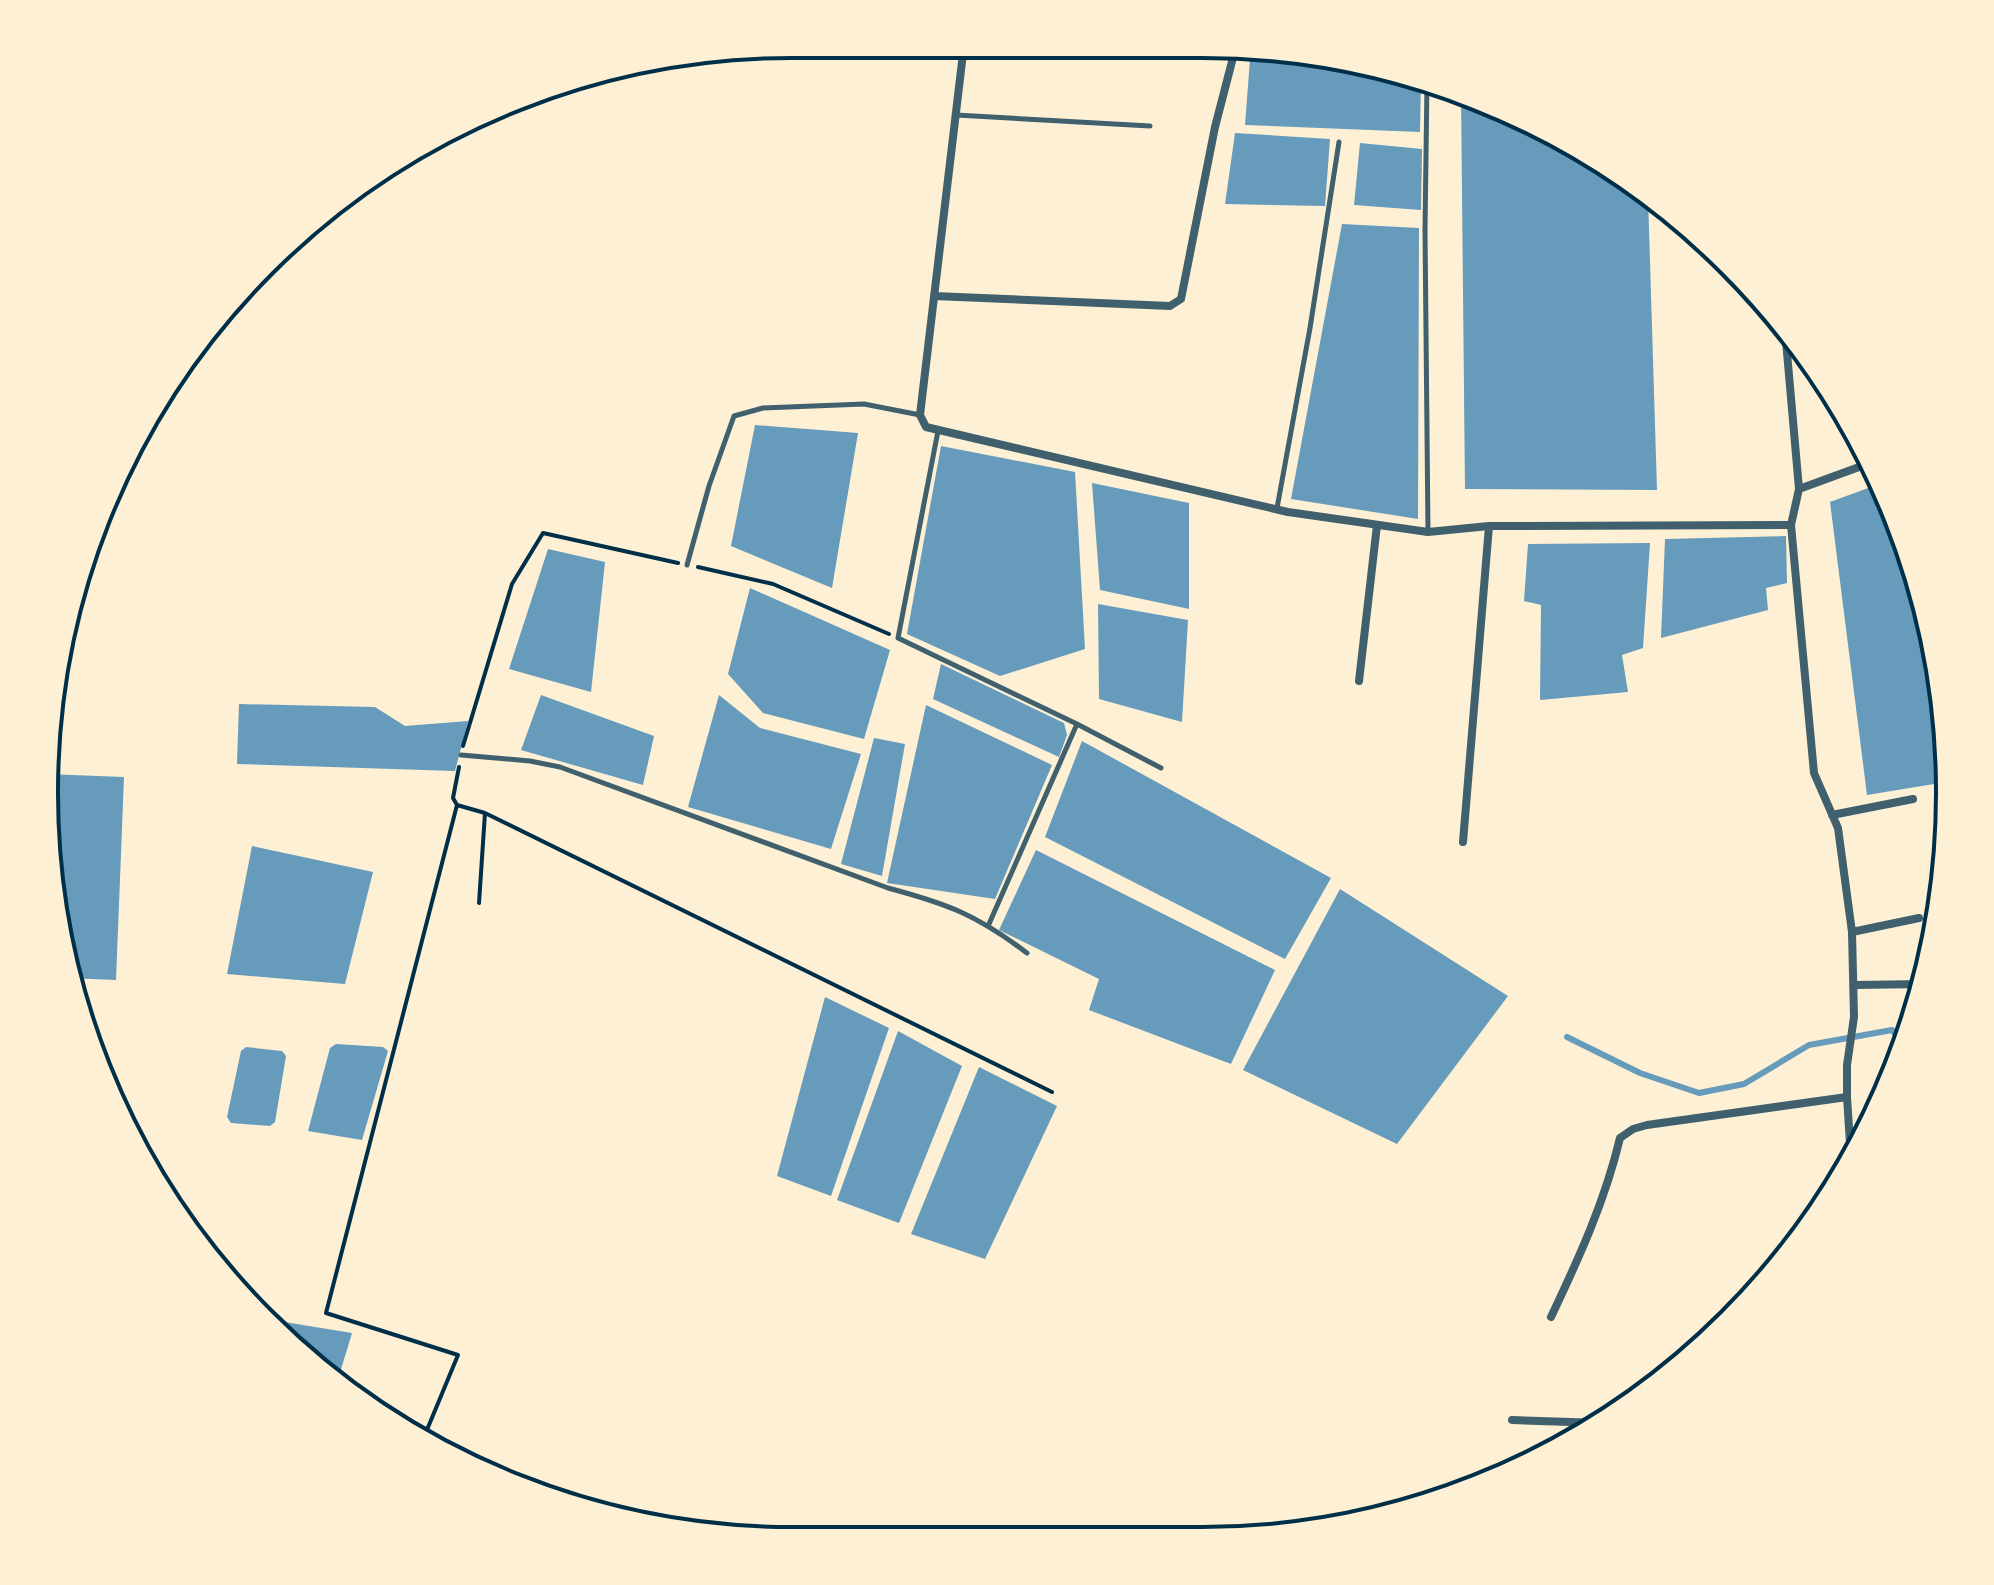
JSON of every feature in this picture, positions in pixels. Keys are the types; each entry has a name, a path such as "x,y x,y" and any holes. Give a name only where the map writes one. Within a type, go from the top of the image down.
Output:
{"street":[{"path":"962,58 920,415 926,427 1277,509 1428,532 1489,526 1791,525"},
{"path":"934,296 1170,306 1181,299 1215,127 1233,59"},
{"path":"1787,349 1799,489 1791,525 1814,773 1838,828 1852,932 1855,985 1847,1065 1850,1137"},
{"path":"1799,489 1859,467"},
{"path":"1359,681 1377,525"},
{"path":"1463,842 1489,526"},
{"path":"1832,815 1913,799"},
{"path":"1852,932 1919,918"},
{"path":"1855,985 1911,984"},
{"path":"1551,1317 1591,1231 1620,1138 1633,1129 1647,1125 1847,1097"},
{"path":"1512,1420 1580,1422"}],"lane":[{"path":"1427,94 1428,532"},
{"path":"955,115 1150,126"},
{"path":"1277,509 1339,142"},
{"path":"687,565 709,486 734,416 763,408 864,404 920,415"},
{"path":"938,430 898,638 1161,768"},
{"path":"989,924 1077,724"},
{"path":"461,755 560,767 888,888 942,902 989,924 1027,953"}],"path":[{"path":"427,1430 458,1355 326,1313 457,805 453,798 461,755 512,584 543,533 773,584 898,638"},
{"path":"457,805 485,813 1052,1092"},
{"path":"479,903 485,813"}],"water":[{"path":"1250,60 1345,72 1421,92 1420,132 1245,125"},
{"path":"1461,106 1569,156 1648,210 1657,490 1465,489"},
{"path":"1235,133 1330,139 1325,206 1225,204"},
{"path":"1360,143 1422,149 1421,210 1354,205"},
{"path":"1342,224 1419,228 1418,519 1291,499"},
{"path":"755,425 858,433 832,588 731,546"},
{"path":"941,446 1075,472 1085,649 1000,676 907,634"},
{"path":"1092,483 1189,503 1189,609 1100,590"},
{"path":"1869,488 1897,556 1922,649 1930,697 1936,784 1867,795 1830,502"},
{"path":"1786,536 1787,583 1766,588 1768,610 1661,638 1665,539"},
{"path":"1650,543 1643,648 1622,655 1628,692 1540,700 1541,605 1524,601 1528,544"},
{"path":"548,549 605,562 591,692 509,669"},
{"path":"750,588 890,650 864,739 763,713 728,674"},
{"path":"1098,604 1188,620 1182,722 1099,699"},
{"path":"941,664 1064,723 1067,735 1059,757 933,699"},
{"path":"541,695 654,736 643,785 521,750"},
{"path":"719,695 760,728 861,754 831,849 688,807"},
{"path":"239,704 375,707 405,726 468,721 455,771 237,764"},
{"path":"926,705 1052,765 995,899 887,883"},
{"path":"874,738 905,744 882,876 841,864"},
{"path":"1082,741 1331,878 1285,959 1045,837"},
{"path":"59,774 124,777 116,980 82,979 64,888"},
{"path":"252,846 373,872 345,984 227,974"},
{"path":"1036,850 1275,970 1231,1064 1089,1010 1099,979 999,930"},
{"path":"1340,889 1508,996 1397,1144 1243,1070"},
{"path":"825,997 889,1028 831,1196 777,1176"},
{"path":"898,1031 962,1066 899,1223 837,1200"},
{"path":"336,1044 383,1047 388,1051 362,1140 308,1131 330,1048"},
{"path":"246,1047 282,1051 286,1056 275,1122 270,1126 231,1123 227,1117 241,1051"},
{"path":"979,1067 1057,1106 985,1259 911,1234"},
{"path":"283,1322 352,1333 340,1371"}],"waterway":[{"path":"1567,1037 1640,1073 1699,1093 1744,1084 1809,1045 1892,1030 1895,1034"}]}
